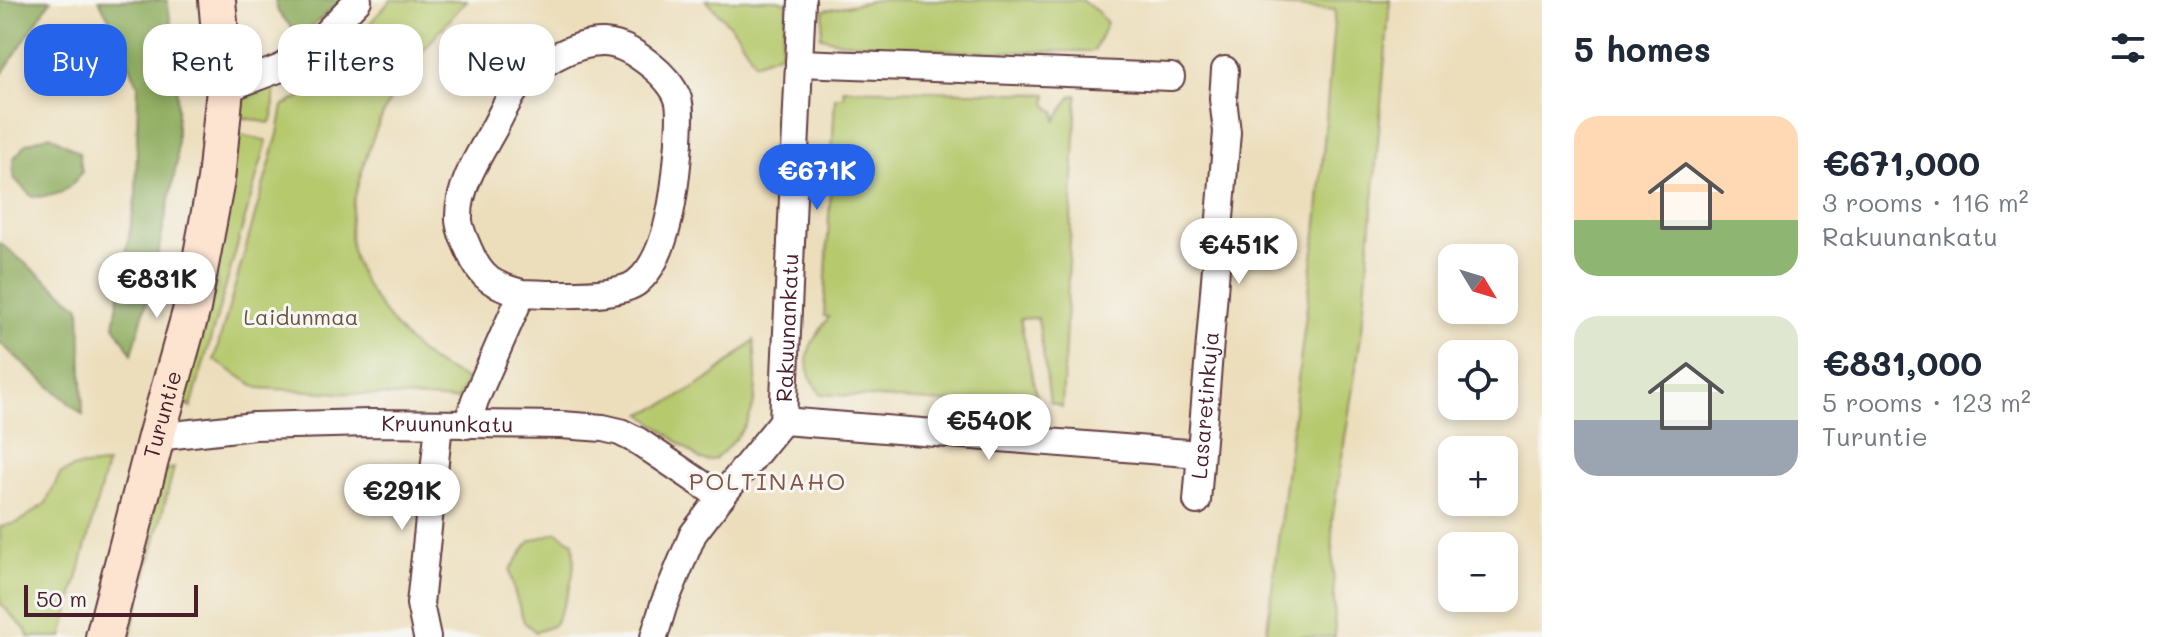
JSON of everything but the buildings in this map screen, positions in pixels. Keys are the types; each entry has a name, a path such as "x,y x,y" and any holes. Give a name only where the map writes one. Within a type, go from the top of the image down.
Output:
{"main road":[{"name":"Turuntie","path":"217,0 219,24"},
{"name":"Turuntie","path":"104,637 192,308 216,180 224,96"}],"street":[{"path":"262,75 281,68 323,36 358,0"},
{"name":"Rakuunankatu","path":"654,637 693,534 783,421 802,0"},
{"path":"603,43 635,52 662,74 678,99 678,152 670,215 661,244 650,267 635,284 614,291 522,293 497,286 476,268 466,244 458,217 464,188 476,160 516,89 542,64 569,50 603,43"},
{"path":"799,63 1171,77"},
{"name":"Lasaretinkuja","path":"1197,501 1227,132 1223,99 1225,70"},
{"path":"467,425 522,293"},
{"path":"783,421 1200,454"},
{"name":"Kruununkatu","path":"156,437 254,426 370,423 603,428 638,441 721,497"},
{"path":"427,637 420,604 439,424"}],"green space":[{"path":"0,0 51,0 35,24 24,24 24,41 0,77"},
{"path":"99,0 167,0 171,24 143,24 143,96 177,96 177,162 153,278 132,354 114,325 136,195 138,85 127,58 127,24 112,24"},
{"path":"275,0 342,0 315,24 288,24 278,12"},
{"name":"Laidunmaa","path":"391,0 467,0 446,24 439,24 439,32 423,52 423,24 369,24"},
{"path":"706,0 778,0 788,3 780,53 755,63 736,32"},
{"path":"875,0 1081,0 1107,23 1094,51 972,52 842,42 821,37 824,10"},
{"path":"1243,0 1390,0 1362,330 1332,521 1335,637 1266,637 1317,225 1335,10 1240,3"},
{"path":"275,82 273,118 269,123 239,117 242,96 262,96 262,88"},
{"path":"843,89 1047,94 1046,104 1056,113 1055,122 1071,96 1077,95 1062,407 1050,402 1038,318 1020,319 1039,408 821,394 813,383 807,363 808,354 829,317 824,316 835,97 844,97"},
{"name":"Laidunmaa","path":"302,96 393,96 367,154 354,200 350,229 354,258 375,300 396,327 430,360 467,380 457,400 258,388 214,360 278,134 283,106"},
{"path":"237,134 267,141 191,408 185,403 183,392"},
{"path":"50,135 79,152 82,172 61,192 32,197 14,178 13,159 27,143"},
{"path":"0,243 80,307 83,415 0,343"},
{"path":"754,340 756,392 749,419 715,459 700,459 642,414 702,383"},
{"path":"107,464 62,637 28,637 26,630 0,603 0,527 19,522 46,503 60,474 75,467"},
{"path":"174,468 130,637 117,637 165,470"},
{"path":"557,532 573,542 573,575 553,626 536,632 524,622 510,570 530,541"}],"district":[{"name":"POLTINAHO","path":"768,482"}]}
